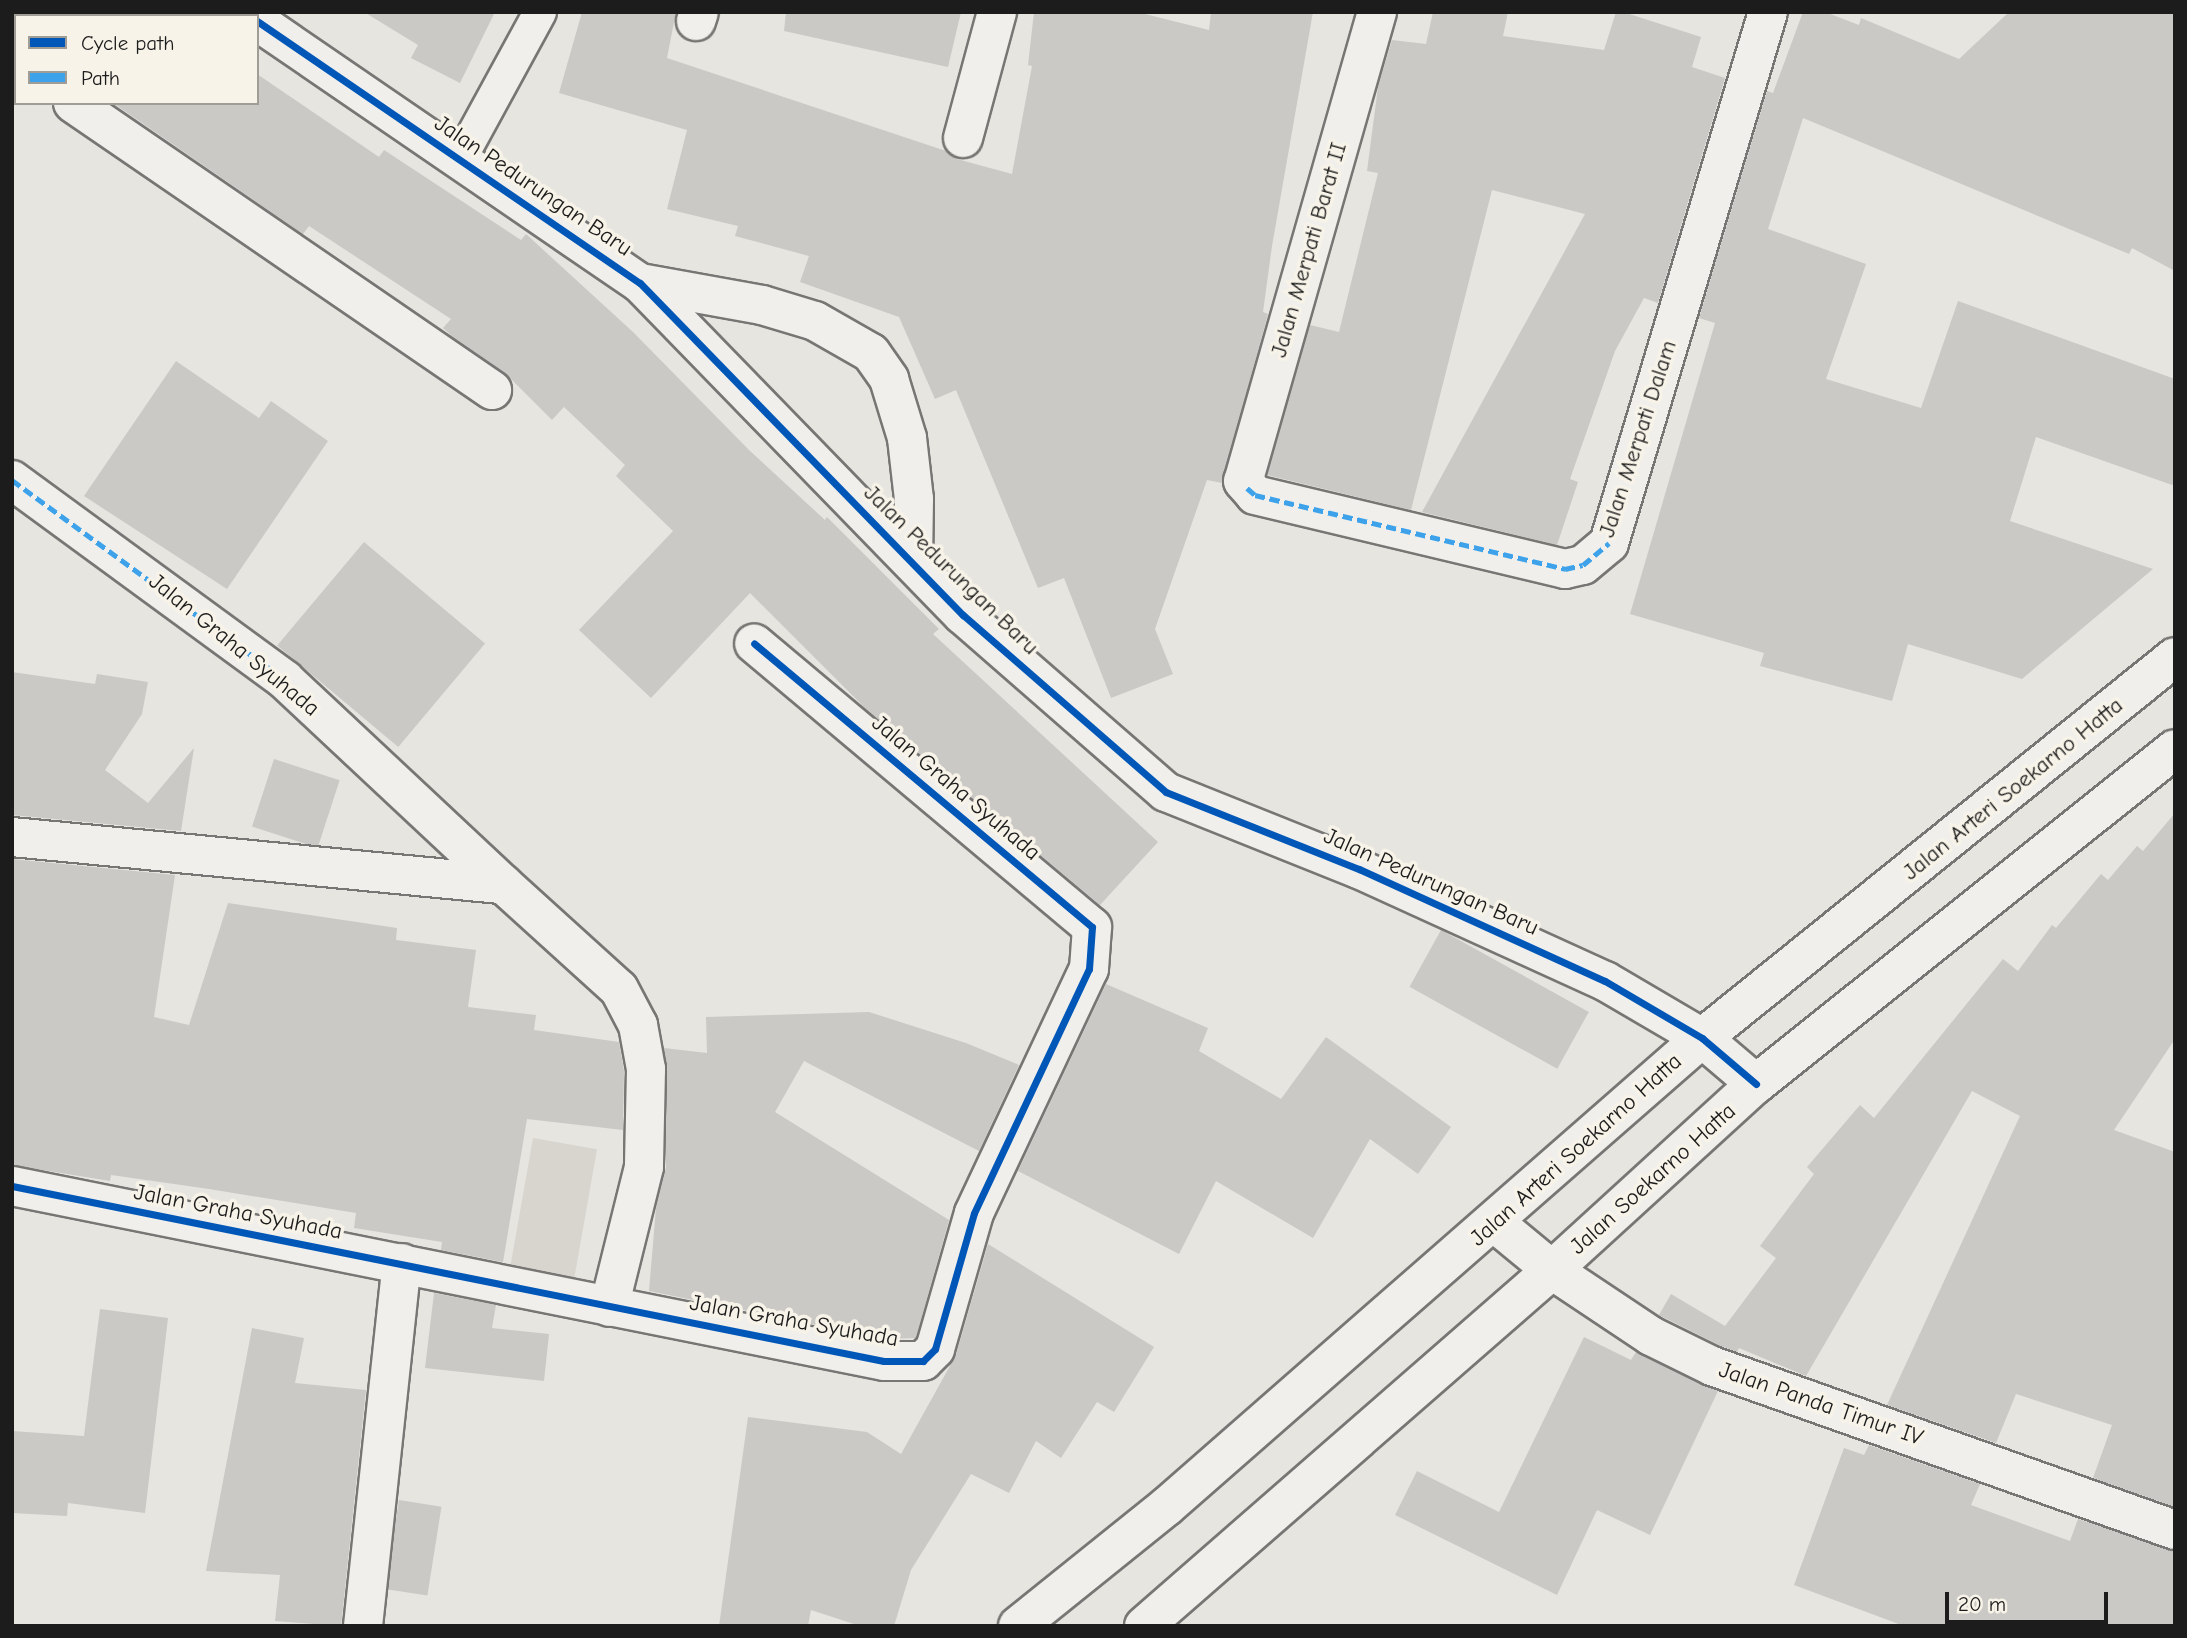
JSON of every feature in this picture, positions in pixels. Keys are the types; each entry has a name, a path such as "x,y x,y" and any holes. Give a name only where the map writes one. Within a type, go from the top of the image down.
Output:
{"street":[{"path":"963,138 997,12"},
{"name":"Jalan Merpati Barat II","path":"1247,488 1243,481 1377,12"},
{"name":"Jalan Merpati Dalam","path":"1247,488 1255,495 1565,569 1583,565 1609,543 1768,12"},
{"name":"Jalan Pedurungan Baru","path":"259,22 640,283 963,615 1166,792 1359,869 1605,981 1702,1038 1756,1084"},
{"path":"77,105 492,390"},
{"path":"640,283 762,305 802,317 871,353 889,379 907,438 914,499 913,563"},
{"name":"Jalan Graha Syuhada","path":"12,480 285,680 619,989 638,1026 646,1069 645,1167 609,1307"},
{"name":"Jalan Graha Syuhada","path":"12,1186 884,1361 923,1361 935,1349 974,1213 1089,968 1092,927 754,643"},
{"name":"Jalan Arteri Soekarno Hatta","path":"1018,1626 1166,1507 1495,1223 1702,1038 2175,657"},
{"name":"Jalan Soekarno Hatta","path":"1144,1626 1552,1270 1756,1084 2175,749"},
{"path":"12,837 503,884"},
{"name":"Jalan Panda Timur IV","path":"1495,1223 1552,1270 1651,1336 1712,1366 2175,1530"},
{"path":"363,1626 402,1263"}],"lane":[{"path":"460,159 540,12"}],"shaded area":[{"path":"533,1138 597,1149 574,1280 510,1269"}],"building":[{"path":"364,12 495,12 460,83 411,58 418,45"},
{"path":"582,12 676,12 667,58 946,151 957,159 1012,174 1032,66 1028,65 1034,12 1137,12 1209,30 1211,12 1313,12 1272,246 1263,312 1268,314 1222,483 1207,480 1155,629 1173,674 1111,698 1064,578 1038,588 956,390 935,399 899,317 800,282 809,256 735,236 738,226 667,209 687,130 559,93"},
{"path":"786,12 961,12 948,67 784,31"},
{"path":"1433,12 1508,12 1503,36 1604,50 1616,12 1623,12 1701,37 1692,67 1725,78 1658,303 1644,298 1615,351 1570,479 1578,482 1557,545 1422,512 1585,214 1492,190 1411,510 1267,475 1310,325 1339,332 1378,173 1367,171 1378,87 1392,40 1426,44"},
{"path":"1803,12 1825,12 1859,25 1861,18 1959,59 2009,12 2175,12 2175,271 2132,248 2129,254 1803,118 1768,229 1866,264 1826,379 1921,408 1958,301 2175,379 2175,486 2036,437 2010,521 2153,569 2022,679 1908,644 1892,701 1760,666 1764,653 1630,614 1715,323 1699,318 1767,91 1773,93"},
{"path":"259,75 379,157 384,150 521,240 526,234 633,332 749,450 825,520 827,517 939,629 933,634 1158,842 1100,905 864,707 750,593 651,698 579,630 673,531 616,476 625,465 564,407 552,420 504,372 443,328 451,319 309,226 303,234 116,105 259,105"},
{"path":"176,361 259,418 271,401 328,441 227,589 84,496"},
{"path":"364,542 485,644 398,747 277,645"},
{"path":"12,672 95,684 97,674 148,682 142,714 105,770 148,803 194,748 181,831 12,815"},
{"path":"274,759 340,780 318,848 252,827"},
{"path":"2175,813 2175,1039 2114,1130 2175,1152 2175,1507 2093,1478 2112,1425 2016,1394 1996,1443 1887,1405 2020,1116 1972,1091 1806,1376 1739,1348 1737,1352 1721,1346 1659,1315 1671,1294 1725,1326 1776,1258 1760,1246 1814,1174 1807,1167 1860,1105 1874,1118 2003,959 2018,971 2052,925 2056,928 2101,874 2108,880 2137,846 2143,851"},
{"path":"12,859 175,875 154,1017 189,1025 228,903 397,928 396,940 476,950 468,1007 536,1015 534,1030 619,1042 624,1071 623,1130 527,1119 503,1262 441,1250 442,1242 354,1228 356,1213 111,1175 110,1181 12,1165"},
{"path":"1441,930 1589,1012 1557,1069 1409,987"},
{"path":"1106,984 1208,1028 1199,1051 1281,1099 1326,1037 1451,1127 1418,1174 1370,1139 1313,1238 1216,1181 1179,1254 1018,1171"},
{"path":"869,1012 966,1043 1019,1065 979,1151 804,1061 775,1112 949,1220 916,1338 886,1339 649,1291 656,1208 666,1167 664,1048 707,1053 706,1017"},
{"path":"988,1244 1154,1347 1114,1412 1097,1402 1061,1458 1036,1441 1009,1493 971,1474 911,1570 894,1626 860,1626 811,1610 808,1626 719,1626 748,1417 867,1432 901,1454 956,1355"},
{"path":"434,1293 496,1305 492,1328 549,1334 544,1381 425,1368"},
{"path":"100,1309 168,1318 145,1513 68,1503 67,1516 12,1513 12,1431 84,1436"},
{"path":"252,1328 304,1338 295,1383 366,1390 341,1626 275,1621 280,1575 206,1571"},
{"path":"1584,1337 1631,1360 1636,1352 1718,1391 1650,1535 1597,1510 1557,1595 1395,1515 1417,1471 1499,1512"},
{"path":"1869,1445 1980,1484 1971,1505 2070,1541 2078,1519 2175,1551 2175,1626 1904,1626 1794,1585 1844,1448 1864,1455"},
{"path":"399,1500 441,1507 427,1596 385,1589"}],"marked path":[{"path":"12,480 285,680"},
{"path":"1247,488 1255,495 1565,569 1583,565 1609,543"}],"cycle path":[{"path":"259,22 640,283 963,615 1166,792 1359,869 1605,981 1702,1038 1756,1084"},
{"path":"12,1186 884,1361 923,1361 935,1349 974,1213 1089,969 1092,927 754,643"}]}
